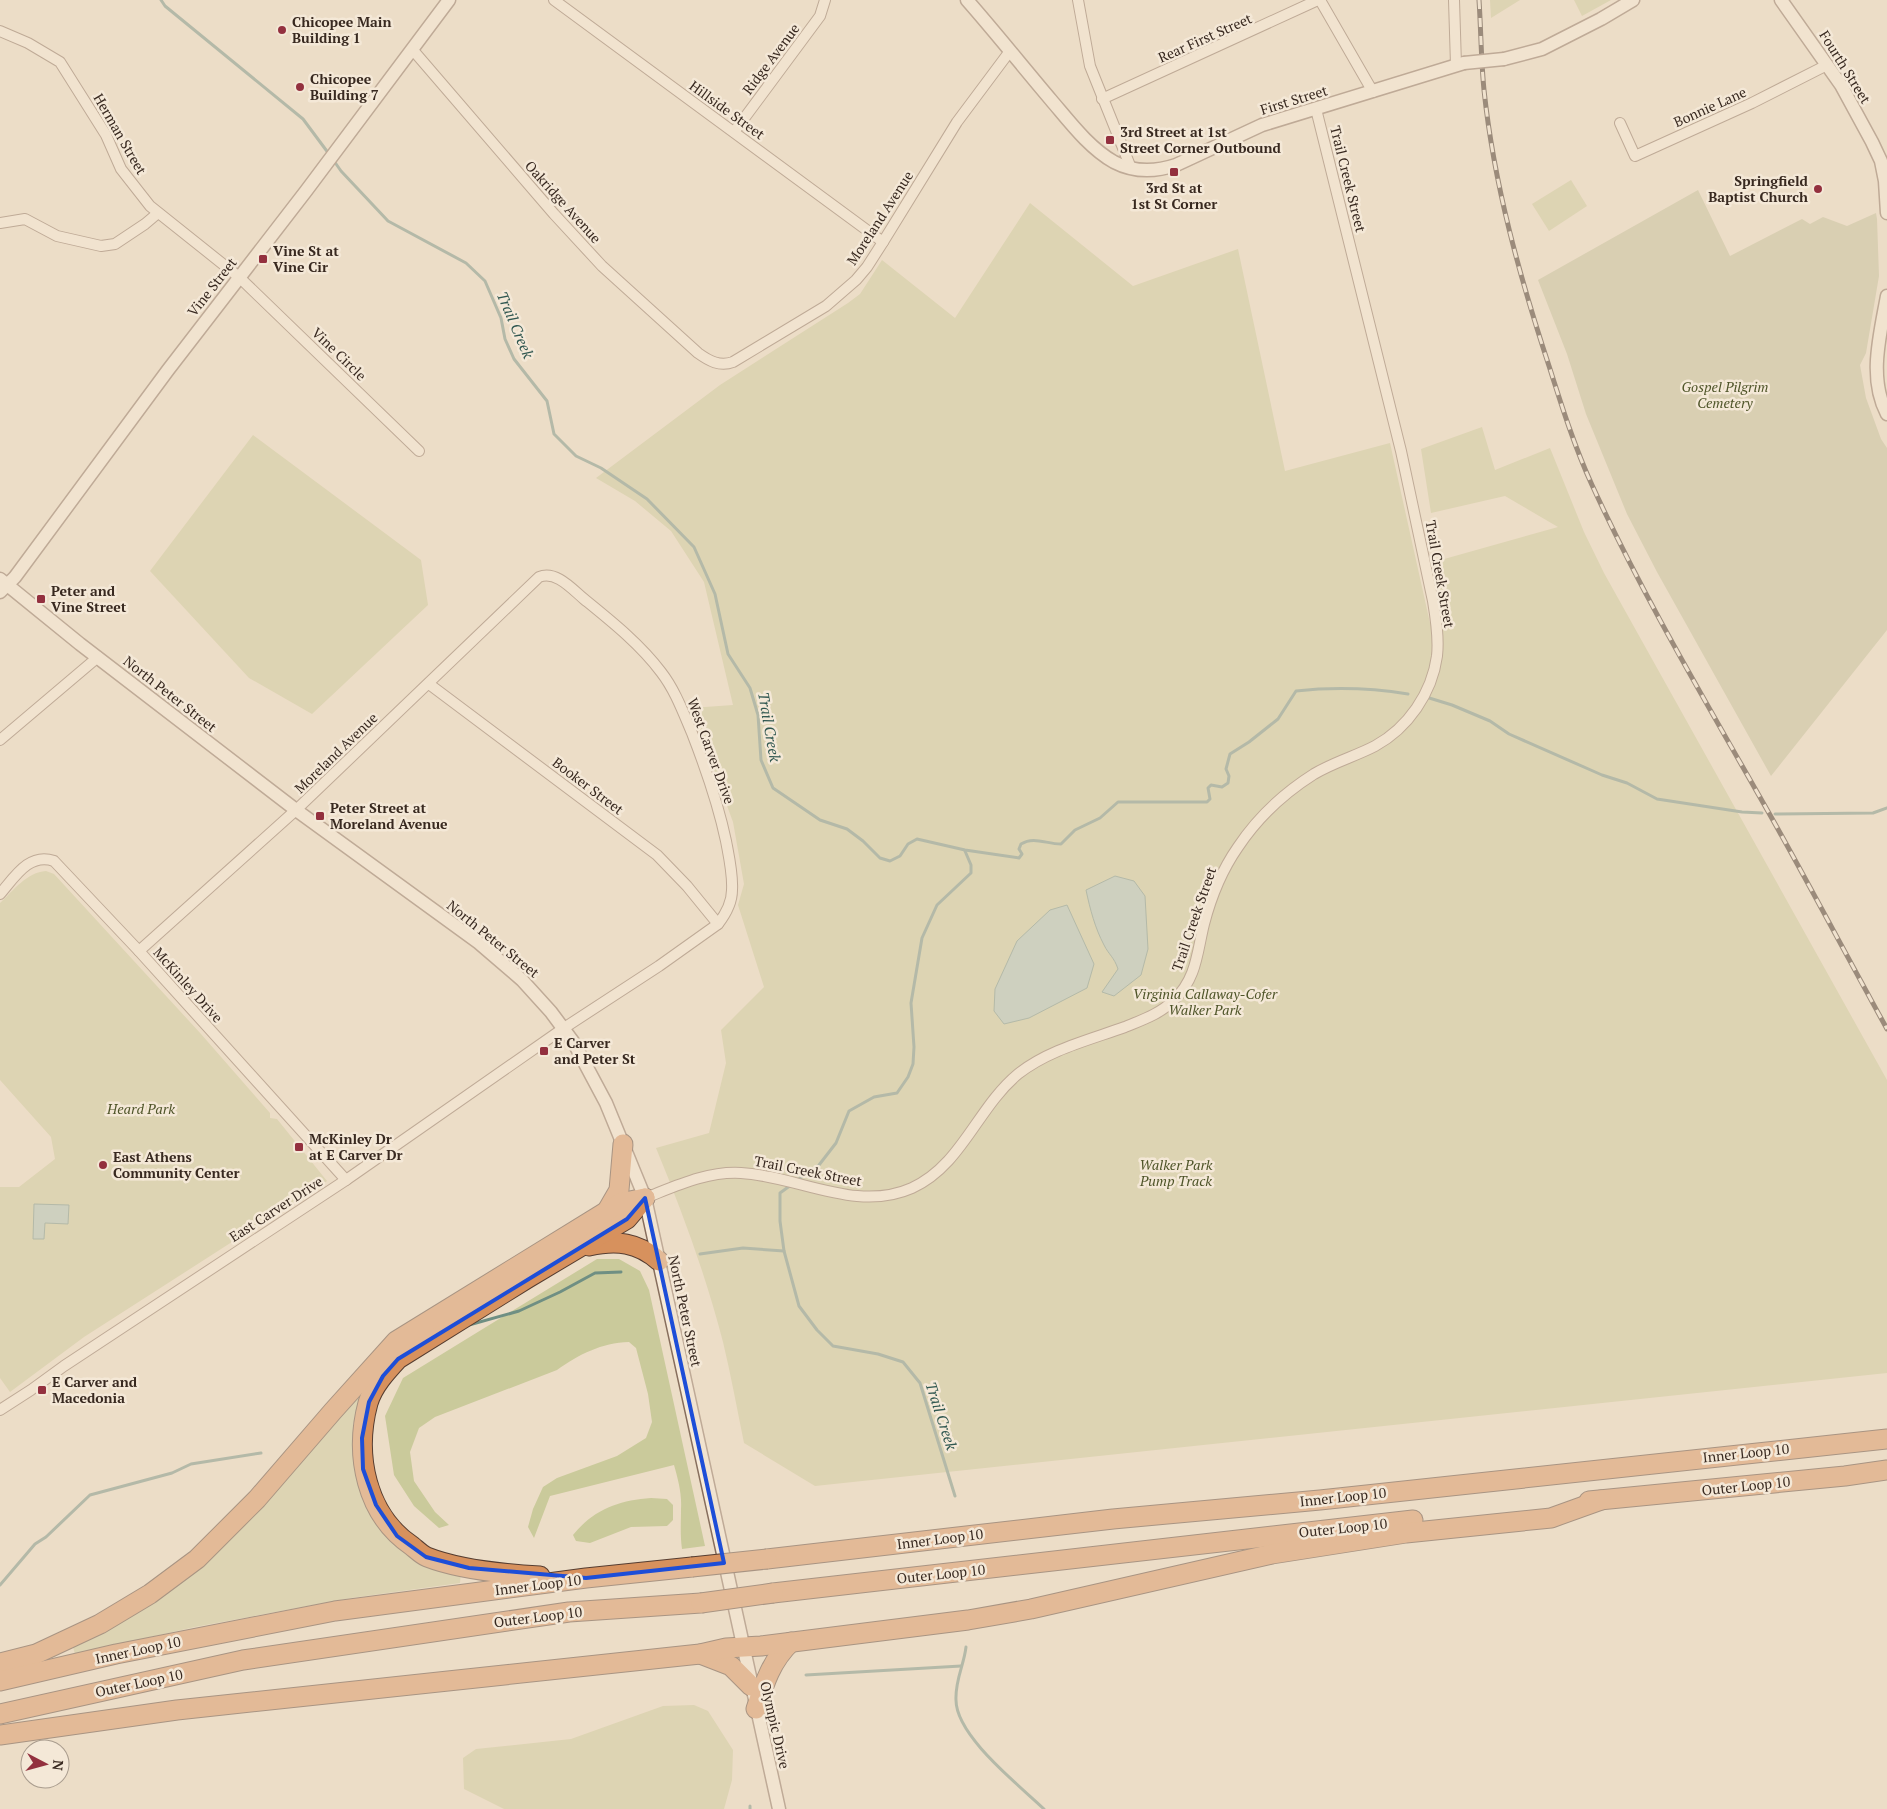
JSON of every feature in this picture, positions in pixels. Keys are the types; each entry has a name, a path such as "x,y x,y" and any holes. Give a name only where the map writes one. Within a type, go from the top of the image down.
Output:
{"highway":[{"path":"608,1209 619,1190 623,1144"},
{"path":"0,1664 36,1654 100,1624 150,1594 197,1559 257,1499 332,1411 396,1341 608,1209 620,1203 645,1198"},
{"path":"586,1578 517,1575 470,1568 426,1556 397,1536 376,1505 363,1469 362,1438 369,1402 383,1376 398,1359 627,1219 645,1198"},
{"path":"580,1247 605,1242 627,1244 648,1252 659,1261"},
{"name":"Inner Loop 10","path":"0,1681 116,1654 335,1611 586,1578 1113,1519 1339,1498 1887,1439"},
{"name":"Outer Loop 10","path":"0,1714 252,1659 569,1612 700,1603 1325,1530 1845,1476 1887,1470"},
{"path":"0,1735 177,1710 700,1654 726,1648 977,1619 1032,1609 1272,1554 1406,1534 1551,1518 1601,1500"},
{"path":"756,1710 773,1662 790,1642"},
{"path":"700,1654 731,1666 750,1686"}],"street":[{"name":"Vine Street","path":"3,585 306,191 449,0"},
{"name":"Hillside Street","path":"554,0 883,242"},
{"name":"Ridge Avenue","path":"734,132 820,16 825,0"},
{"name":"First Street","path":"967,0 1064,116 1096,149 1114,162 1131,168 1150,171 1164,169 1262,125 1460,64 1504,60 1542,49 1601,19 1633,0"},
{"path":"1078,0 1090,66 1131,168"},
{"path":"1319,0 1373,92"},
{"name":"Rear First Street","path":"1102,99 1319,0"},
{"path":"1454,0 1460,64"},
{"name":"Fourth Street","path":"1781,0 1841,85 1872,142 1881,161 1886,181 1887,212"},
{"name":"Herman Street","path":"0,31 28,43 60,62 106,136 121,168 150,206 239,277"},
{"name":"Oakridge Avenue","path":"412,49 554,214 602,266 706,360"},
{"name":"Moreland Avenue","path":"706,360 721,365 733,362 826,306 856,280 867,267 958,122 1010,51"},
{"name":"Bonnie Lane","path":"1620,123 1635,156 1752,103 1828,65"},
{"name":"Trail Creek Street","path":"645,1198 707,1175 743,1173 859,1196 882,1196 912,1188 934,1175 950,1160 984,1110 1017,1075 1038,1061 1063,1049 1148,1018 1174,1000 1191,976 1197,962 1204,924 1217,884 1237,848 1250,830 1289,791 1316,773 1376,746 1390,737 1412,714 1427,688 1437,656 1437,624 1401,451 1316,109"},
{"path":"0,223 25,219 57,236 100,246 115,244 146,224 158,212"},
{"name":"Vine Circle","path":"239,277 419,451"},
{"path":"1887,296 1876,362 1878,384 1883,407 1887,414"},
{"name":"Moreland Avenue","path":"139,952 296,810 539,577 549,575"},
{"name":"West Carver Drive","path":"549,575 556,577 606,617 642,651 661,672 680,704 714,792 730,863 732,890 731,901 724,917 718,924 659,966 564,1028"},
{"name":"North Peter Street","path":"3,585 296,810 479,942 537,995 564,1028 592,1074 645,1198 742,1647"},
{"path":"0,740 98,658"},
{"name":"Booker Street","path":"429,684 657,855 678,875 718,924"},
{"name":"McKinley Drive","path":"0,894 26,864 38,859 48,858 54,861 346,1180"},
{"name":"East Carver Drive","path":"0,1410 80,1355 346,1180 564,1028"},
{"name":"Olympic Drive","path":"742,1647 779,1809"}],"highlighted area":[{"path":"645,1198 724,1563 586,1578 469,1568 426,1557 397,1536 376,1505 363,1469 362,1438 369,1402 383,1376 398,1359 627,1219"}],"green space":[{"path":"1490,0 1520,0 1491,18"},
{"path":"1574,0 1611,0 1582,16"},
{"path":"1571,180 1587,206 1549,231 1532,204"},
{"name":"Gospel Pilgrim Cemetery","path":"1698,190 1730,256 1802,219 1810,224 1823,217 1847,226 1876,213 1877,219 1879,276 1866,353 1860,365 1866,398 1881,439 1887,448 1887,630 1771,776 1657,572 1627,514 1586,414 1567,354 1538,280"},
{"name":"Virginia Callaway-Cofer Walker Park","path":"1030,203 1133,286 1238,249 1285,471 1390,443 1430,623 1442,621 1430,563 1558,527 1505,496 1431,513 1421,449 1482,427 1495,470 1550,448 1584,532 1604,573 1887,1080 1887,1373 815,1486 744,1443 726,1354 709,1293 684,1220 656,1148 709,1133 726,1063 721,1030 764,987 738,905 744,884 733,822 691,708 733,705 704,582 671,531 635,501 596,478 720,385 860,294 882,260 955,318"},
{"path":"253,435 421,560 428,605 312,714 249,678 150,571"},
{"name":"Heard Park","path":"46,871 54,874 201,1034 270,1113 270,1118 277,1119 327,1181 84,1337 10,1392 0,1378 0,1187 19,1187 55,1159 51,1137 0,1080 0,903 27,878"},
{"path":"597,1259 619,1259 640,1271 649,1290 705,1546 682,1549 681,1498 674,1465 550,1496 534,1538 528,1527 533,1509 543,1487 557,1478 617,1456 646,1438 652,1422 648,1394 636,1348 629,1342 591,1350 557,1370 435,1417 419,1428 410,1452 414,1481 435,1512 449,1525 439,1528 414,1506 394,1475 385,1416 403,1378"},
{"path":"366,1383 353,1424 366,1500 461,1572 460,1583 351,1598 195,1627 75,1654 72,1644 152,1601"},
{"path":"651,1498 667,1499 673,1505 673,1520 667,1526 631,1527 590,1543 576,1541 573,1535 598,1513 628,1501"},
{"path":"694,1705 708,1711 733,1750 732,1780 724,1809 504,1809 464,1789 463,1758 476,1749 571,1739 663,1706"}],"shaded area":[{"path":"1115,876 1134,881 1145,896 1148,949 1141,975 1114,996 1102,992 1118,969 1098,932 1086,890"},
{"path":"1067,905 1094,964 1087,988 1029,1018 1004,1024 994,1011 995,989 1017,941 1050,910"},
{"path":"34,1204 69,1205 68,1224 45,1223 44,1239 33,1239"}],"waterway":[{"name":"Trail Creek","path":"161,0 165,6 303,119 329,154"},
{"name":"Trail Creek","path":"334,161 388,221 466,263 485,281 501,318 505,339 514,359 547,401 554,434 576,456 601,468 647,499 694,547 715,594 728,654 750,688 758,715 761,760 773,788 820,820 847,829 863,841 880,858 890,861 900,856 908,844 917,839 965,850 1019,858 1022,854 1019,849 1021,844 1035,840 1061,844 1075,830 1100,818 1118,802 1207,802 1210,799 1208,788 1211,785 1222,787 1228,783 1229,776 1226,769 1230,754 1278,719 1296,691 1352,689 1408,694"},
{"path":"1426,697 1452,705 1490,721 1509,734 1602,775 1627,783 1657,799 1742,812 1762,813"},
{"path":"1775,814 1873,813 1887,808"},
{"name":"Trail Creek","path":"796,1181 819,1165 836,1143 849,1111 874,1097 897,1093 908,1077 913,1064 914,1047 911,1003 922,938 937,905 971,873 971,865 965,851"},
{"name":"Trail Creek","path":"791,1185 780,1193 780,1221 784,1251 799,1306 817,1330 833,1346 878,1354 903,1362 920,1383 955,1496"},
{"path":"700,1254 743,1248 784,1251"},
{"path":"469,1325 519,1311 595,1273 621,1272"},
{"path":"0,1585 35,1544 46,1537 90,1495 172,1473 191,1464 261,1453"},
{"name":"Trail Creek","path":"966,1647 956,1693 959,1714 966,1729 991,1759 1044,1809"},
{"path":"806,1675 961,1666"}],"railway":[{"path":"1479,0 1482,68 1488,126 1501,196 1528,300 1580,457 1612,528 1656,613 1887,1029"}],"place":[{"name":"Chicopee Main Building 1","path":"282,30"},
{"name":"Chicopee Building 7","path":"300,87"},
{"name":"3rd Street at 1st Street Corner Outbound","path":"1110,140"},
{"name":"3rd St at 1st St Corner","path":"1174,172"},
{"name":"Springfield Baptist Church","path":"1818,189"},
{"name":"Vine St at Vine Cir","path":"263,259"},
{"name":"Peter and Vine Street","path":"41,599"},
{"name":"Peter Street at Moreland Avenue","path":"320,816"},
{"name":"E Carver and Peter St","path":"544,1051"},
{"name":"McKinley Dr at E Carver Dr","path":"299,1147"},
{"name":"East Athens Community Center","path":"103,1165"},
{"name":"E Carver and Macedonia","path":"42,1390"}],"park label":[{"name":"Walker Park Pump Track","path":"1176,1174"}]}
